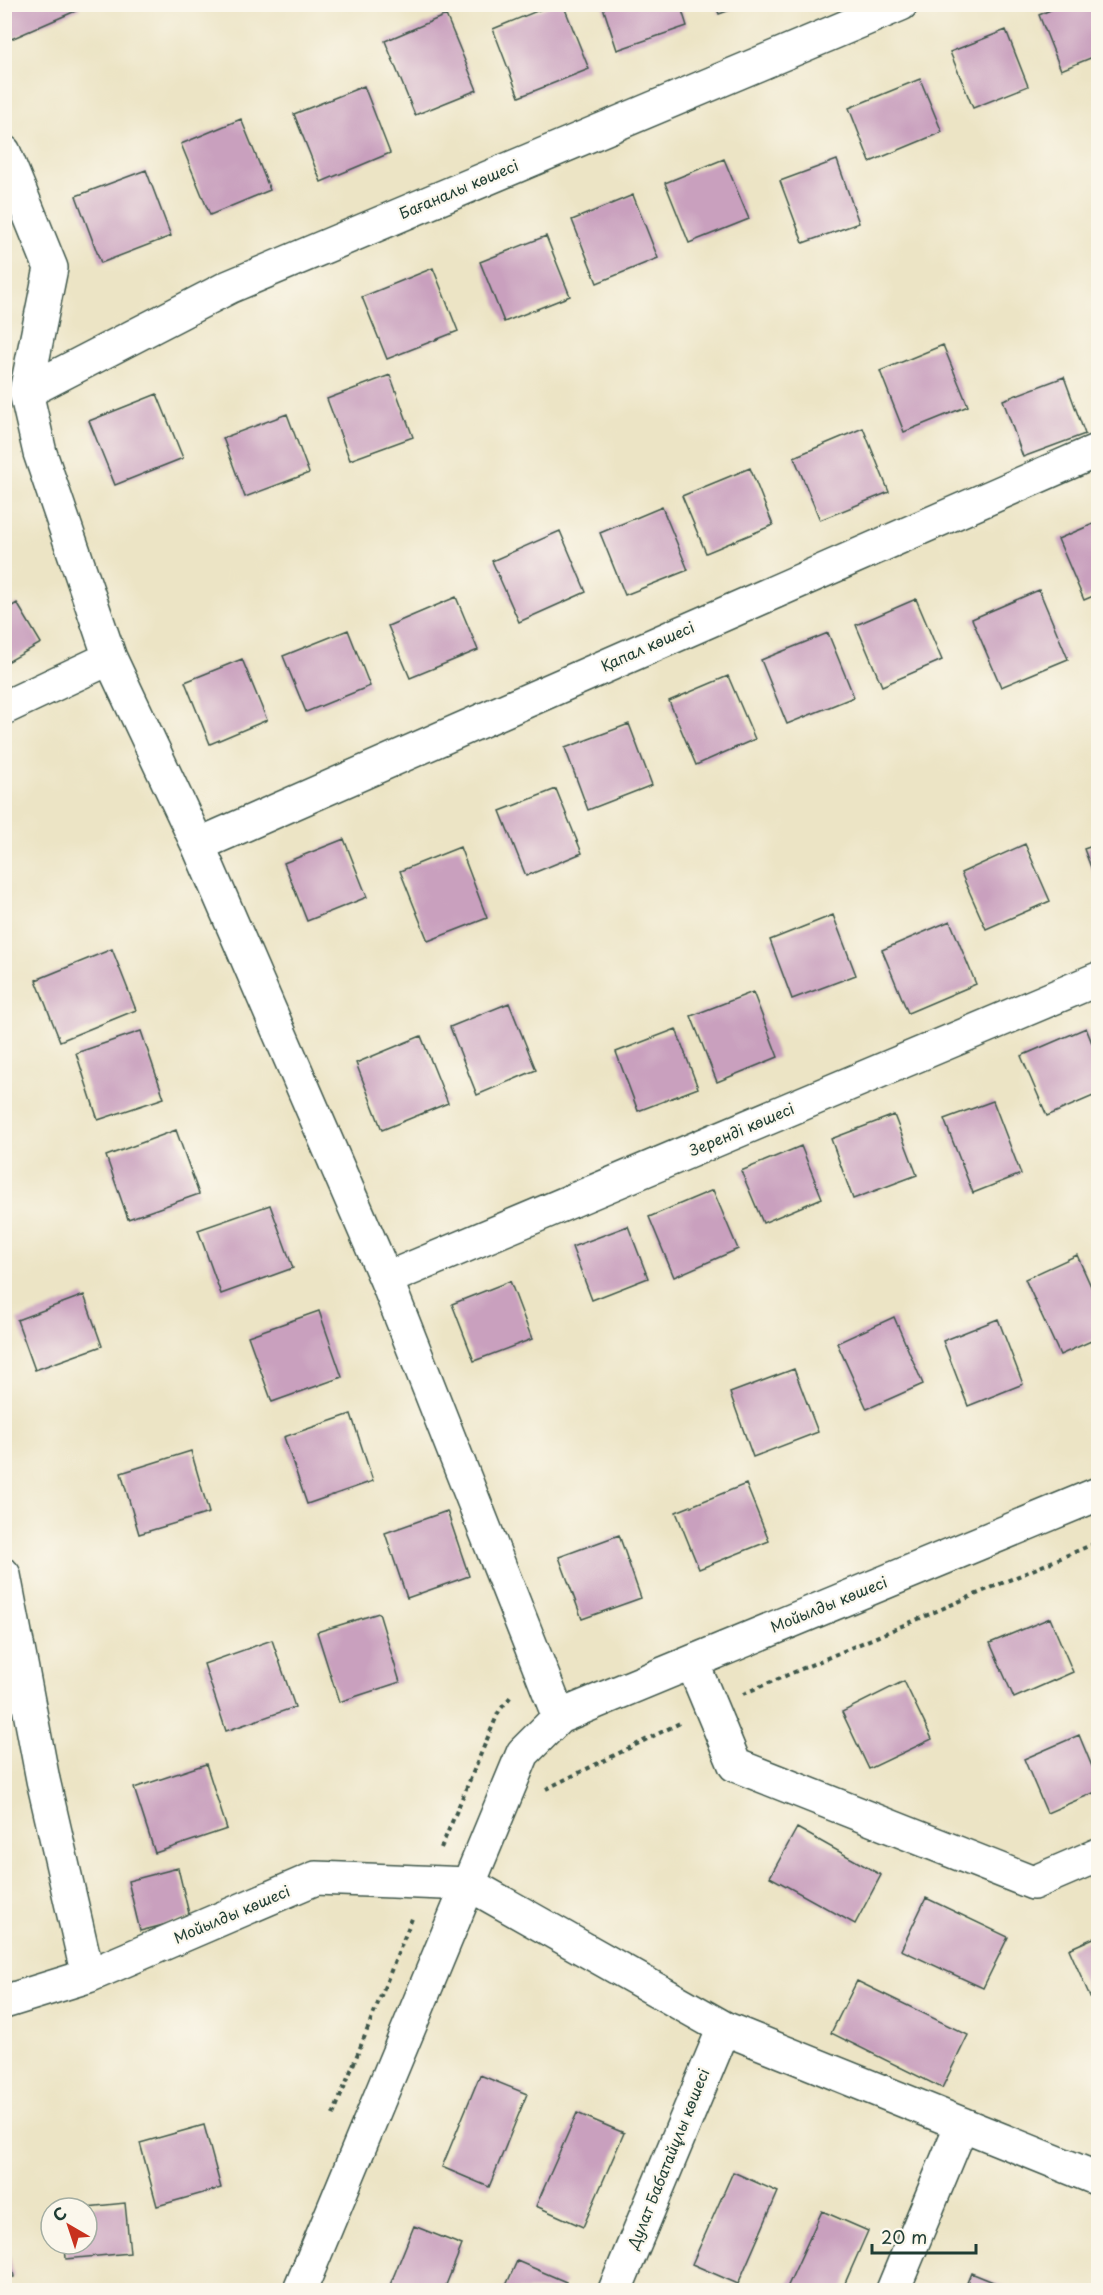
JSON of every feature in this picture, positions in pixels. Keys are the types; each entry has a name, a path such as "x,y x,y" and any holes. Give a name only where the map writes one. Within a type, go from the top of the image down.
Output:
{"street":[{"name":"Бағаналы көшесі","path":"26,392 229,287 901,4"},
{"path":"4,152 51,268 26,392 39,453 110,658 198,845 386,1279 559,1717 523,1753 300,2290"},
{"name":"Қапал көшесі","path":"198,845 1098,450"},
{"path":"4,708 110,658"},
{"name":"Зеренді көшесі","path":"386,1279 1098,979"},
{"name":"Мойылды көшесі","path":"559,1717 1098,1494"},
{"path":"4,1575 43,1780 88,1976"},
{"path":"692,1662 735,1765 1033,1882 1098,1855"},
{"name":"Мойылды көшесі","path":"4,2002 88,1976 316,1878 469,1884"},
{"path":"469,1884 724,2028 1098,2179"},
{"name":"Дулат Бабатайұлы көшесі","path":"615,2290 724,2028"},
{"path":"894,2290 962,2124"}],"path":[{"path":"542,1794 548,1786 711,1708 1098,1542"}],"building":[{"path":"4,4 78,4 80,9 9,40 4,29"},
{"path":"554,4 563,4 589,69 519,97 493,29"},
{"path":"602,4 680,4 687,26 617,50"},
{"path":"715,4 744,4 744,5 719,14"},
{"path":"1064,4 1098,4 1098,55 1061,70 1039,15"},
{"path":"446,15 477,90 415,115 385,41"},
{"path":"1006,30 1028,86 973,108 950,52"},
{"path":"920,79 942,132 870,162 849,108"},
{"path":"364,86 390,153 321,182 294,114"},
{"path":"241,119 270,190 210,215 181,144"},
{"path":"724,159 749,219 689,243 665,183"},
{"path":"837,160 859,223 803,243 780,181"},
{"path":"146,170 171,236 101,263 76,196"},
{"path":"633,195 658,258 597,283 572,220"},
{"path":"546,236 570,296 504,322 480,262"},
{"path":"433,268 458,331 387,359 362,297"},
{"path":"943,345 968,406 904,432 880,371"},
{"path":"390,375 413,437 350,460 327,399"},
{"path":"1064,377 1085,434 1023,457 1003,400"},
{"path":"157,394 183,458 115,485 89,421"},
{"path":"287,414 309,473 245,497 223,438"},
{"path":"863,428 889,492 820,520 794,457"},
{"path":"750,468 773,525 706,553 682,496"},
{"path":"662,507 688,570 625,595 600,533"},
{"path":"1098,522 1098,594 1084,600 1058,539"},
{"path":"560,531 586,592 519,622 492,561"},
{"path":"1039,590 1068,659 1001,687 972,619"},
{"path":"456,597 478,650 410,678 388,626"},
{"path":"916,599 942,660 882,686 856,625"},
{"path":"17,603 41,643 4,664 4,611"},
{"path":"348,630 370,686 306,712 283,656"},
{"path":"828,633 854,697 787,724 761,660"},
{"path":"242,659 267,720 210,744 185,682"},
{"path":"728,676 755,739 696,765 669,701"},
{"path":"629,724 652,785 588,810 565,748"},
{"path":"556,789 582,853 526,876 500,811"},
{"path":"344,839 367,897 307,921 284,863"},
{"path":"1025,844 1050,901 986,929 961,873"},
{"path":"1098,844 1098,886 1084,849"},
{"path":"460,847 487,918 428,941 400,871"},
{"path":"833,915 856,975 792,999 770,940"},
{"path":"950,921 976,984 908,1013 882,950"},
{"path":"112,949 136,1010 60,1041 36,980"},
{"path":"753,992 778,1057 717,1082 691,1016"},
{"path":"509,1003 536,1070 477,1095 450,1027"},
{"path":"1086,1028 1098,1058 1098,1094 1047,1116 1021,1056"},
{"path":"676,1029 698,1088 638,1111 616,1052"},
{"path":"141,1031 164,1098 98,1120 76,1053"},
{"path":"421,1036 448,1103 382,1130 356,1063"},
{"path":"993,1101 1021,1174 973,1193 944,1119"},
{"path":"894,1115 917,1175 853,1199 831,1139"},
{"path":"176,1130 199,1194 128,1219 106,1156"},
{"path":"801,1146 822,1198 763,1223 741,1171"},
{"path":"713,1190 738,1249 674,1277 649,1217"},
{"path":"270,1205 293,1268 221,1294 198,1230"},
{"path":"628,1226 648,1278 592,1300 572,1247"},
{"path":"1077,1255 1098,1302 1098,1338 1060,1355 1025,1279"},
{"path":"510,1281 532,1339 474,1361 452,1304"},
{"path":"84,1295 102,1346 35,1370 17,1320"},
{"path":"319,1311 342,1377 272,1402 248,1336"},
{"path":"894,1317 923,1384 867,1409 837,1343"},
{"path":"998,1319 1023,1384 968,1406 943,1341"},
{"path":"794,1369 818,1432 753,1457 730,1393"},
{"path":"351,1414 373,1481 307,1504 284,1437"},
{"path":"191,1451 209,1513 139,1534 121,1473"},
{"path":"746,1484 769,1541 699,1569 676,1512"},
{"path":"447,1511 469,1576 407,1598 385,1533"},
{"path":"619,1535 641,1598 582,1619 559,1557"},
{"path":"379,1613 400,1682 339,1702 317,1632"},
{"path":"1050,1618 1073,1672 1014,1698 990,1643"},
{"path":"272,1640 295,1707 226,1731 204,1664"},
{"path":"904,1681 932,1739 869,1769 842,1712"},
{"path":"1079,1735 1098,1781 1098,1791 1047,1813 1024,1759"},
{"path":"206,1764 227,1829 155,1853 134,1788"},
{"path":"797,1828 881,1875 855,1924 770,1877"},
{"path":"178,1868 190,1918 140,1931 128,1881"},
{"path":"926,1898 1008,1937 983,1988 901,1950"},
{"path":"1098,1936 1098,1998 1092,2001 1069,1949"},
{"path":"857,1981 968,2035 942,2088 831,2033"},
{"path":"480,2075 527,2094 489,2187 442,2167"},
{"path":"577,2113 624,2133 583,2227 536,2206"},
{"path":"204,2125 221,2188 157,2206 140,2143"},
{"path":"733,2172 778,2192 738,2284 692,2264"},
{"path":"125,2203 130,2253 99,2256 99,2206"},
{"path":"822,2211 868,2231 842,2290 786,2290"},
{"path":"414,2226 462,2245 444,2290 388,2290"},
{"path":"8,2248 14,2277 4,2279 4,2249"},
{"path":"66,2256 98,2256 66,2259"},
{"path":"517,2261 566,2282 562,2290 504,2290"},
{"path":"971,2273 1013,2290 964,2290"}]}
